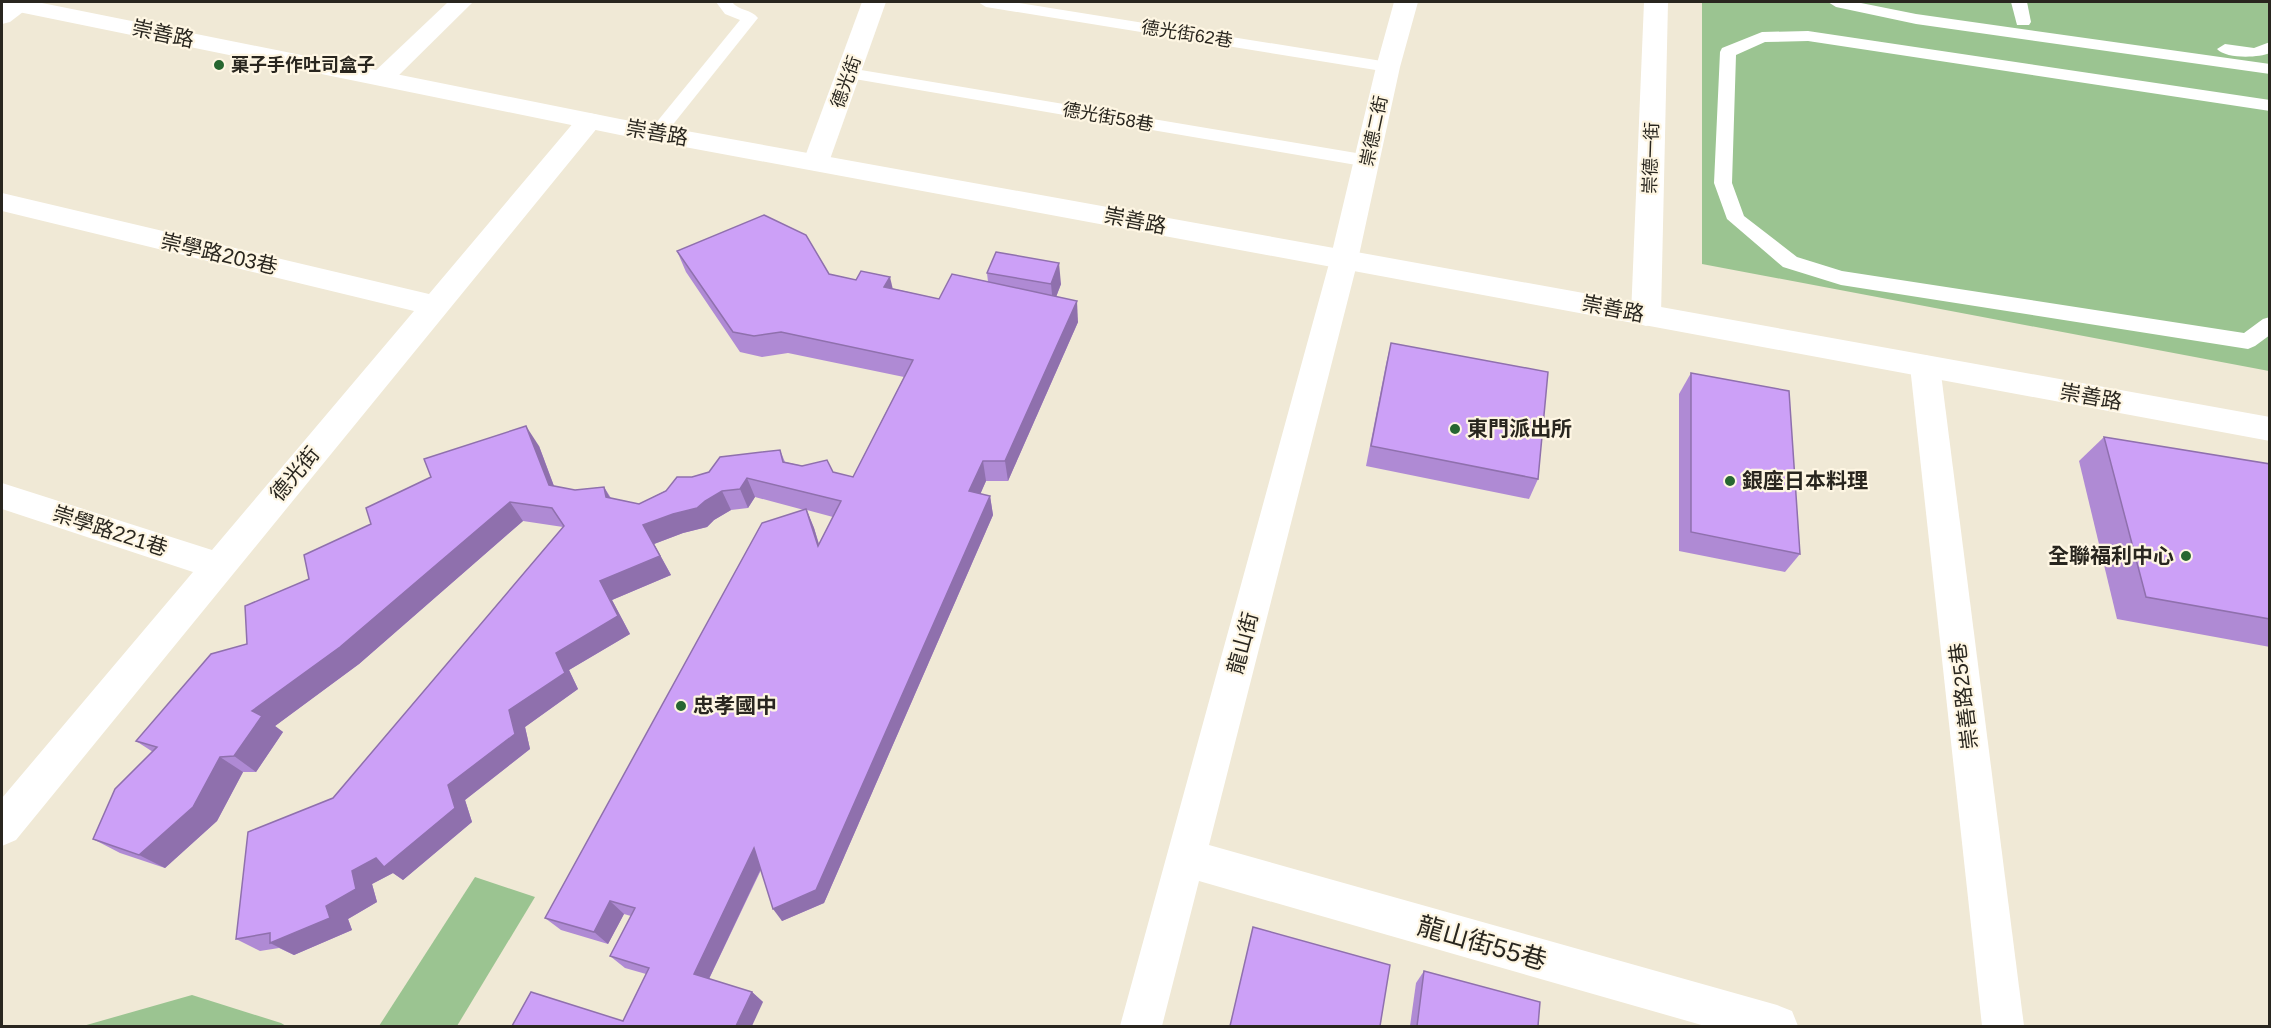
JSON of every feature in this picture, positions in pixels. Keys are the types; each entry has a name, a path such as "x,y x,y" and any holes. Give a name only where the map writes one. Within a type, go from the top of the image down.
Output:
{"street":[{"path":"382,78 461,2"},
{"name":"德光街","path":"816,162 874,2"},
{"name":"崇德二街","path":"1344,260 1388,67 1406,2"},
{"name":"崇德一街","path":"1646,315 1656,2"},
{"name":"崇善路","path":"12,6 589,121 2270,429"},
{"name":"德光街","path":"2,827 589,121"},
{"name":"崇學路203巷","path":"2,202 437,306"},
{"name":"龍山街","path":"1141,1026 1344,260"},
{"name":"崇善路25巷","path":"1925,366 2003,1026"},
{"name":"崇學路221巷","path":"2,496 218,566"},
{"name":"龍山街55巷","path":"1186,858 1777,1026"}],"lane":[{"path":"657,133 750,18 731,11 724,2"},
{"name":"德光街62巷","path":"986,2 1388,67"},
{"path":"1836,2 1916,19 2270,69"},
{"path":"1870,2 2256,53 2270,47"},
{"path":"2019,2 2022,22"},
{"path":"2270,106 1808,36 1762,37 1728,52 1723,183 1736,219 1790,262 1841,278 2248,341 2270,324"},
{"name":"德光街58巷","path":"849,73 1368,162"}],"green space":[{"path":"1702,2 2269,2 2269,371 1702,264"},
{"path":"475,877 535,897 457,1026 379,1026"},
{"path":"192,995 286,1026 83,1026"}],"building":[{"path":"764,215 806,235 829,274 856,280 861,271 890,277 884,287 939,299 952,274 1077,301 1005,461 983,461 969,491 990,496 816,890 773,909 754,848 694,974 752,992 736,1026 512,1026 531,992 623,1021 649,968 610,956 635,908 610,901 594,932 545,918 762,523 806,509 818,546 841,501 747,478 740,489 722,491 697,508 643,525 660,556 600,581 618,616 556,653 565,673 509,710 515,734 448,785 455,808 384,867 376,858 352,871 356,889 326,906 330,918 270,943 270,933 236,939 248,832 333,798 564,526 552,508 510,502 340,647 252,711 262,716 234,756 220,757 193,807 139,855 93,839 115,789 157,747 136,741 211,654 247,644 245,606 309,579 304,555 371,524 366,508 431,477 424,459 526,426 549,485 575,490 604,487 606,497 639,504 666,491 677,477 692,477 709,472 720,457 780,450 783,462 802,466 827,460 833,472 853,477 913,360 781,332 754,336 733,332 677,251"},
{"path":"996,252 1059,263 1051,284 987,273"},
{"name":"東門派出所","path":"1391,343 1548,372 1538,479 1371,446"},
{"name":"銀座日本料理","path":"1691,373 1789,391 1800,554 1691,532"},
{"name":"全聯福利中心","path":"2104,437 2270,464 2270,619 2146,597"},
{"path":"1253,927 1390,965 1380,1026 1230,1026"},
{"path":"1424,971 1540,1002 1538,1026 1417,1026"}],"place":[{"name":"菓子手作吐司盒子","path":"219,65"},
{"name":"東門派出所","path":"1455,429"},
{"name":"銀座日本料理","path":"1730,481"},
{"name":"全聯福利中心","path":"2186,556"},
{"name":"忠孝國中","path":"681,706"}]}
